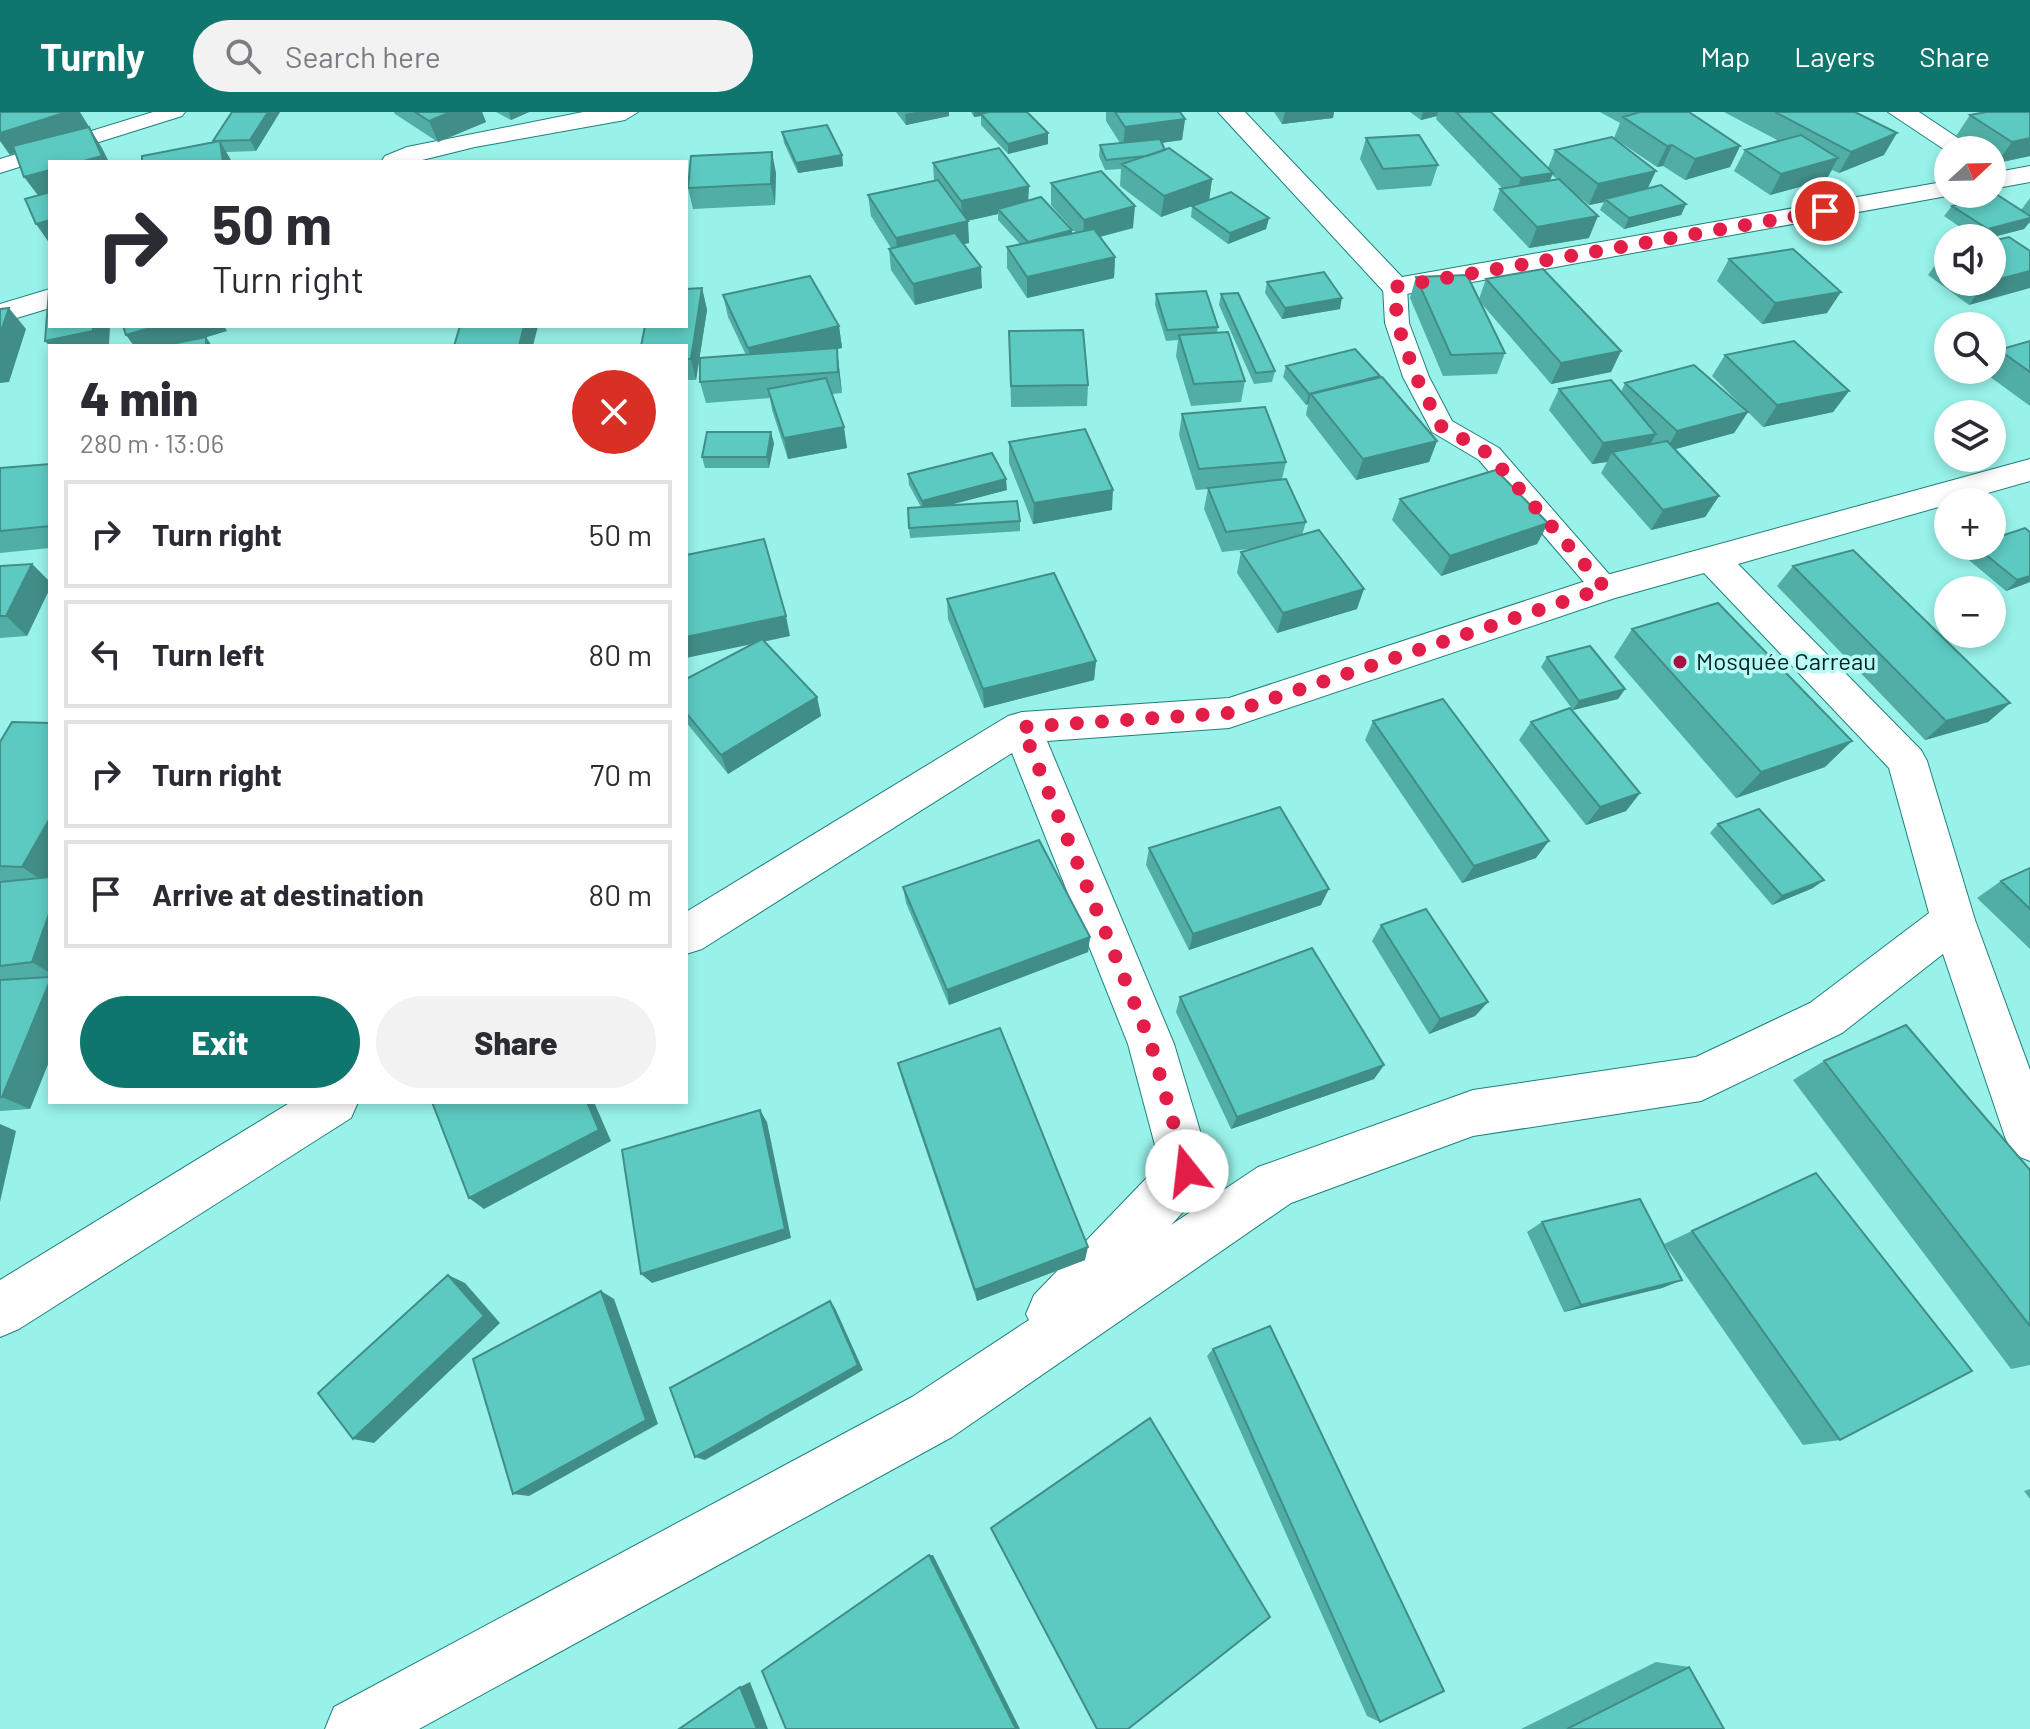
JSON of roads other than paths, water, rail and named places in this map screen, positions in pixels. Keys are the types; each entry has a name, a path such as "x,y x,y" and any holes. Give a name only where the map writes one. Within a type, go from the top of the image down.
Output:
{"street":[{"path":"398,160 475,139 625,112"},
{"path":"1231,112 1395,287 1934,191"},
{"path":"1901,112 1940,136"},
{"path":"0,292 48,282"},
{"path":"0,314 48,299"},
{"path":"688,934 1022,727 1229,713 1605,588 2030,470"},
{"path":"1713,560 1907,761 1953,920 2030,1137"},
{"path":"998,1372 1187,1171 1151,1044 1022,727"},
{"path":"356,1729 932,1417 1276,1184 1473,1113 1701,1079 1826,1018 1953,920"},
{"path":"0,1310 331,1104"}],"lane":[{"path":"0,166 175,112"},
{"path":"1395,287 1397,323 1416,377 1441,426 1489,454 1605,588"}],"place":[{"name":"Mosquée Carreau","path":"1680,662"}]}
